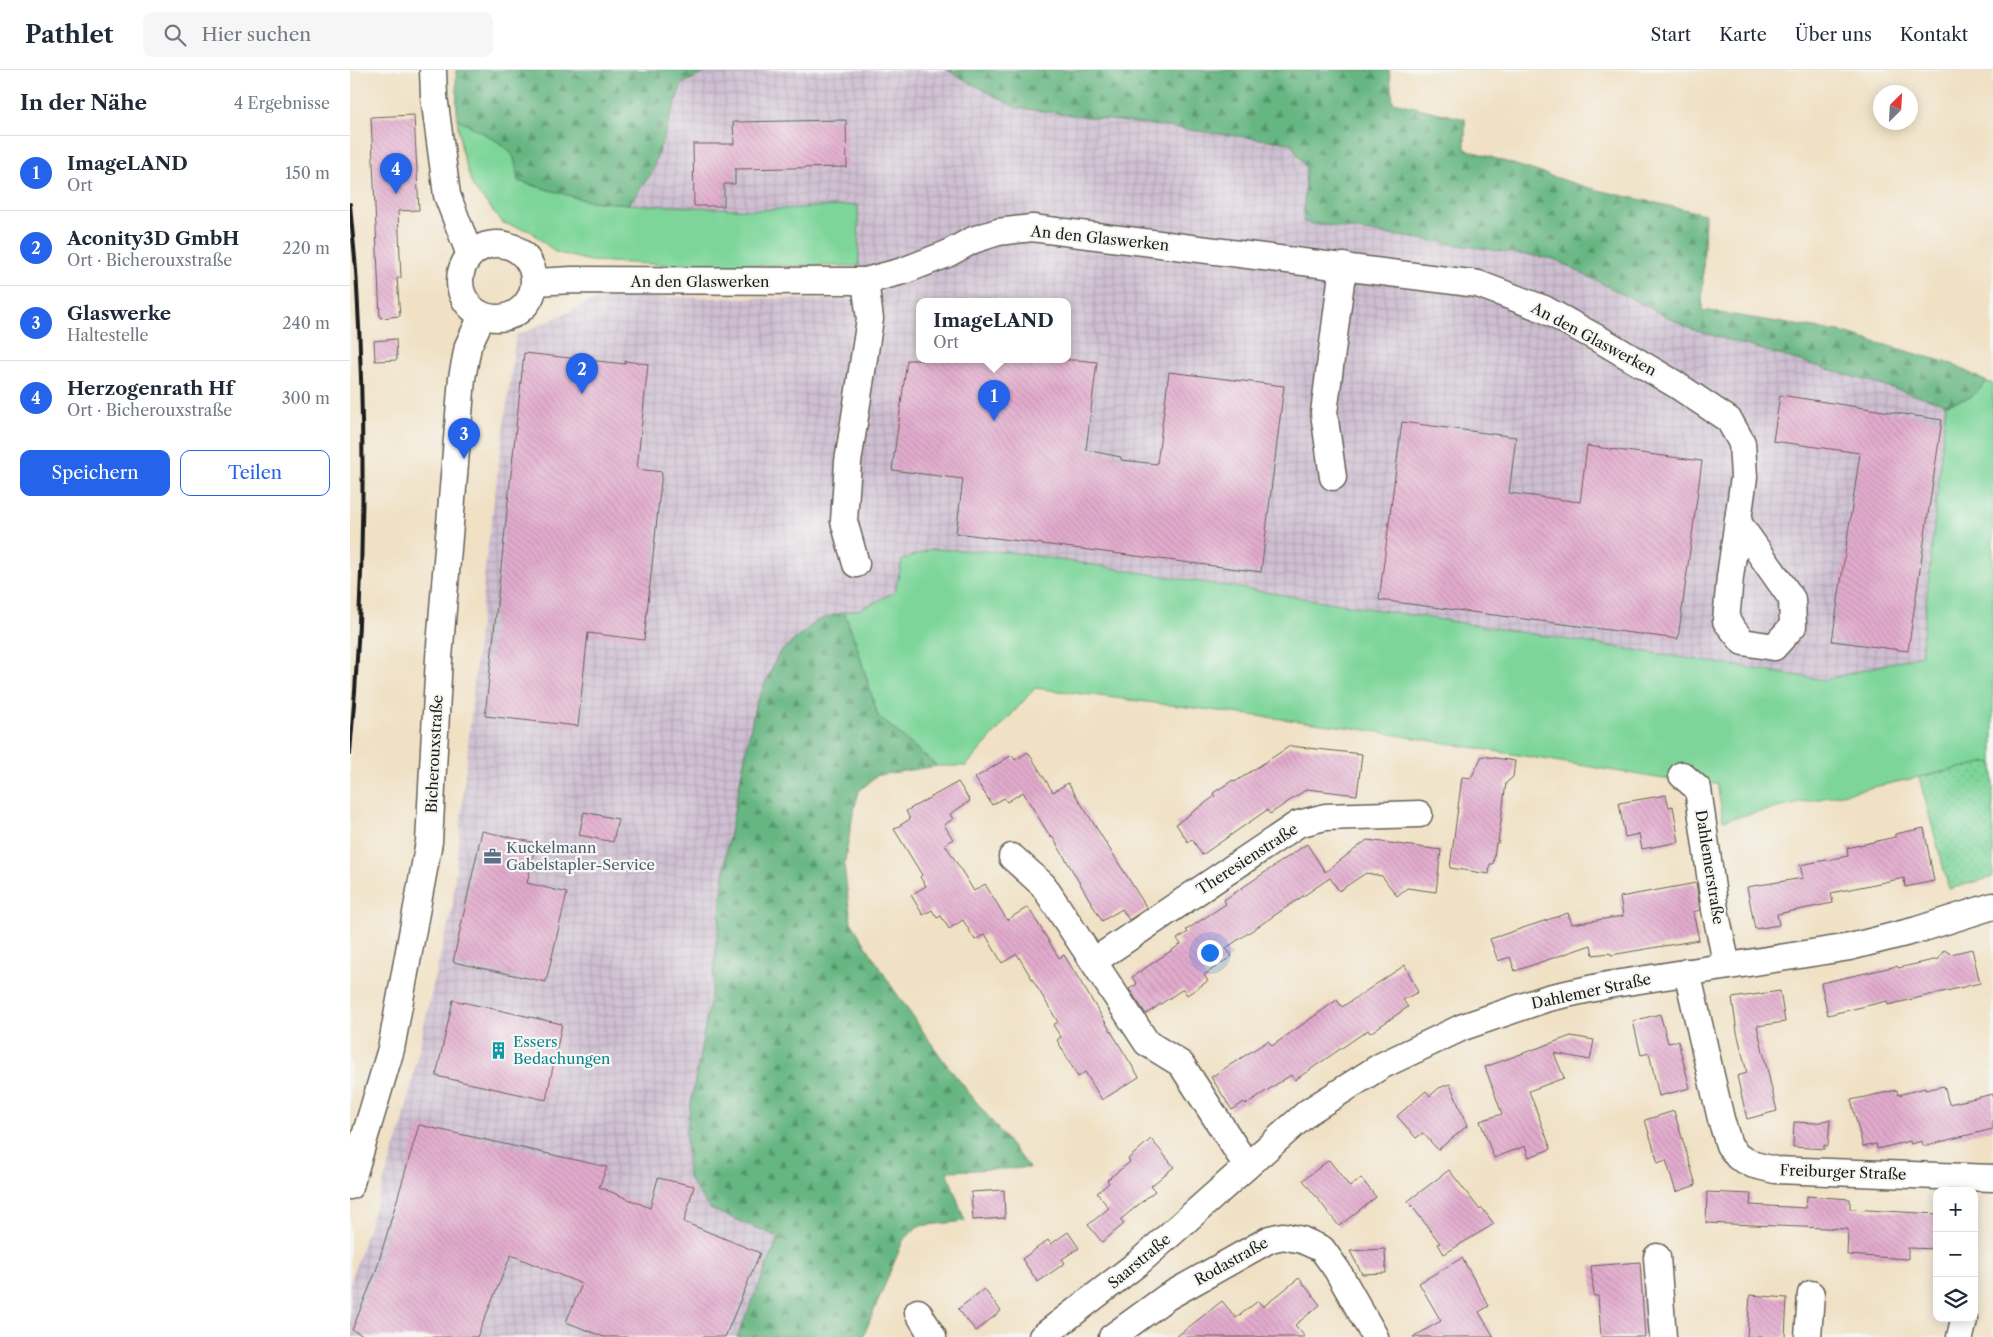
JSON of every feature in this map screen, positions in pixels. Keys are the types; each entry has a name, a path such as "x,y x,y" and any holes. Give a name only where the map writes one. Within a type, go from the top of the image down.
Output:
{"street":[{"path":"433,70 434,96 447,195 470,255"},
{"name":"An den Glaswerken","path":"536,282 572,280 865,281 903,271 946,254 973,240 998,232 1032,228 1478,284 1544,309 1675,384 1728,420 1742,443 1744,478 1739,524"},
{"path":"503,244 520,251 532,264 536,282 531,300 518,314 500,320 482,316 467,305 460,289 461,270 470,255 485,245 503,244"},
{"path":"1332,477 1324,413 1343,266"},
{"path":"856,564 844,521 848,462 870,319 865,281"},
{"name":"Bicherouxstraße","path":"350,1186 391,1049 429,842 439,658 462,378 468,346 482,316"},
{"name":"Dahlemerstraße","path":"1682,775 1698,789 1715,910 1727,966"},
{"name":"Theresienstraße","path":"1094,961 1298,824 1325,817 1419,814"},
{"path":"1012,857 1043,885 1147,1043 1181,1064 1240,1173"},
{"name":"Dahlemer Straße","path":"1240,1173 1308,1112 1381,1066 1463,1027 1548,998 1608,985 1850,947 1917,930 1993,906"},
{"name":"Freiburger Straße","path":"1687,972 1720,1118 1729,1145 1738,1157 1754,1165 1775,1170 1993,1178"},
{"name":"Saarstraße","path":"1042,1337 1138,1263 1240,1173"},
{"name":"Rodastraße","path":"1112,1337 1167,1297 1270,1238 1284,1236 1302,1240 1322,1250 1336,1270 1375,1337"},
{"path":"1657,1257 1663,1337"},
{"path":"1808,1337 1811,1294"},
{"path":"918,1312 933,1337"}],"shaded area":[{"path":"710,70 947,70 1017,108 1291,143 1306,168 1303,222 1554,259 1691,329 1946,404 1921,655 1825,680 1010,552 931,549 896,592 861,609 844,612 779,653 755,706 727,847 712,988 710,1209 779,1237 737,1337 350,1337 350,1283 403,1123 434,980 452,910 486,560 516,336 603,296 859,300 858,205 758,210 629,204 651,174 682,83"}],"green space":[{"path":"456,70 710,70 682,84 651,174 629,204 588,201 518,181 514,158 510,152 497,141 457,118"},
{"path":"947,70 1389,70 1393,102 1465,119 1465,149 1589,188 1705,214 1702,310 1840,332 1952,364 1987,382 1971,397 1946,404 1691,329 1554,259 1303,222 1306,168 1291,143 1017,108"},
{"path":"457,118 497,141 510,152 514,158 518,181 588,201 758,210 858,205 859,266 670,265 590,261 555,252 530,231 503,223 473,187 462,153"},
{"path":"1987,382 1993,384 1993,764 1988,762 1723,820 1717,783 1664,779 1354,728 1035,688 966,766 937,766 878,716 856,643 844,612 861,609 895,592 902,560 931,549 1010,552 1825,680 1921,655 1946,404 1971,397"},
{"path":"844,612 856,643 878,716 937,766 878,775 859,791 844,866 851,922 892,987 943,1060 1029,1168 947,1171 965,1221 918,1226 903,1241 863,1337 737,1337 779,1237 710,1209 688,1178 686,1130 712,988 727,847 755,706 779,653 818,620"},
{"path":"1988,762 1993,764 1993,877 1949,889 1919,777"}],"building":[{"path":"414,115 419,210 398,211 401,278 397,278 400,316 380,318 371,117"},
{"path":"846,120 847,167 735,169 735,184 724,184 724,206 694,206 693,144 734,144 733,122"},
{"path":"396,339 397,360 375,361 374,341"},
{"path":"524,353 625,364 625,361 648,364 637,469 662,472 644,640 588,633 578,726 485,716"},
{"path":"907,360 916,360 916,363 1071,363 1071,360 1097,362 1086,450 1121,457 1121,460 1157,464 1169,372 1284,386 1261,572 956,533 963,479 892,470"},
{"path":"1780,395 1942,420 1908,651 1832,641 1860,453 1773,441"},
{"path":"1402,422 1516,437 1509,493 1580,502 1587,446 1702,461 1678,639 1379,600"},
{"path":"1290,746 1362,754 1357,795 1307,789 1270,814 1267,810 1202,855 1192,839 1188,842 1176,824 1215,796 1213,793 1233,780 1235,782"},
{"path":"1028,752 1053,792 1068,783 1147,908 1129,920 1122,909 1102,921 1052,836 1051,838 1023,792 1007,802 1004,798 992,805 975,778 1012,755 1015,760"},
{"path":"1482,756 1515,761 1513,777 1506,783 1498,843 1496,843 1493,864 1490,864 1489,874 1450,868 1462,777 1471,778"},
{"path":"958,782 970,801 950,814 953,819 944,825 953,839 945,844 974,891 985,884 1007,920 1028,907 1059,958 1064,955 1139,1077 1102,1100 1085,1072 1078,1077 1057,1040 1061,1037 1053,1025 1058,1022 1017,954 1002,963 985,934 975,940 963,920 949,929 941,916 937,918 932,910 923,915 911,895 926,886 920,877 922,875 894,829 910,819 906,811"},
{"path":"1666,795 1669,807 1673,806 1679,842 1642,849 1639,834 1625,837 1619,803"},
{"path":"584,812 618,819 613,842 579,835"},
{"path":"1924,828 1934,881 1905,887 1904,878 1831,893 1833,903 1777,914 1779,925 1755,929 1747,887 1803,878 1800,865 1848,856 1847,848"},
{"path":"482,831 536,843 527,883 567,893 546,982 453,962"},
{"path":"1367,840 1441,850 1436,892 1407,888 1397,896 1382,876 1366,873 1339,891 1330,878 1226,948 1232,956 1204,975 1208,981 1187,995 1183,989 1146,1014 1129,989 1137,984 1132,977 1181,944 1177,939 1188,932 1186,930 1226,904 1224,900 1307,844 1325,872"},
{"path":"1696,883 1700,910 1693,912 1699,940 1611,955 1610,953 1593,955 1591,945 1515,971 1510,957 1498,961 1490,939 1568,913 1572,924 1623,916 1620,897"},
{"path":"1972,949 1980,983 1888,1005 1887,1001 1828,1015 1821,983 1938,959 1944,950 1951,954"},
{"path":"1405,965 1418,992 1403,1000 1408,1007 1370,1033 1368,1030 1295,1080 1291,1075 1246,1104 1244,1102 1232,1110 1211,1077 1268,1041 1272,1046 1337,1000 1342,1007"},
{"path":"1780,991 1785,1022 1757,1026 1777,1111 1747,1119 1737,1076 1747,1073 1737,1032 1732,998"},
{"name":"Essers Bedachungen","path":"453,1000 562,1024 546,1100 436,1076"},
{"path":"1660,1014 1668,1043 1678,1041 1690,1088 1659,1096 1649,1053 1641,1055 1633,1021"},
{"path":"1571,1036 1594,1040 1590,1060 1554,1053 1564,1078 1529,1091 1551,1149 1529,1157 1525,1146 1494,1158 1480,1121 1502,1114 1485,1067"},
{"path":"1450,1084 1467,1126 1438,1150 1423,1133 1416,1138 1397,1116 1426,1091 1430,1096 1439,1088"},
{"path":"1944,1086 1949,1104 1993,1094 1993,1129 1923,1146 1922,1141 1911,1144 1910,1141 1877,1149 1876,1144 1863,1147 1851,1100 1897,1090 1898,1095 1925,1088 1925,1090"},
{"path":"1674,1111 1696,1185 1676,1192 1666,1160 1658,1163 1645,1120"},
{"path":"1830,1119 1828,1146 1824,1145 1824,1149 1793,1147 1794,1122 1816,1123"},
{"path":"419,1125 607,1167 599,1187 650,1208 658,1178 694,1186 684,1222 760,1253 725,1337 604,1337 566,1322 582,1284 511,1255 477,1337 368,1337 352,1330 376,1271"},
{"path":"1151,1139 1174,1167 1151,1186 1155,1191 1120,1220 1124,1224 1102,1242 1088,1225 1109,1208 1097,1193 1109,1183 1107,1180 1130,1162 1128,1159"},
{"path":"1329,1160 1350,1187 1361,1178 1376,1197 1339,1226 1303,1180"},
{"path":"1449,1170 1480,1210 1482,1208 1494,1224 1444,1254 1438,1244 1440,1243 1408,1201"},
{"path":"1004,1190 1005,1218 973,1220 971,1192"},
{"path":"1707,1192 1751,1194 1750,1205 1806,1208 1807,1196 1850,1199 1850,1209 1933,1214 1933,1249 1908,1248 1908,1259 1847,1255 1848,1229 1706,1223"},
{"path":"1068,1232 1079,1248 1062,1259 1065,1263 1038,1282 1022,1259 1048,1240 1051,1244"},
{"path":"1385,1249 1386,1273 1362,1274 1350,1251"},
{"path":"1462,1258 1489,1306 1479,1312 1494,1337 1413,1337 1441,1321 1419,1283"},
{"path":"1640,1262 1645,1337 1601,1337 1598,1296 1594,1296 1591,1266"},
{"path":"1299,1278 1320,1305 1295,1325 1305,1337 1176,1337 1222,1301 1236,1318 1258,1301 1263,1307"},
{"path":"984,1289 1001,1311 976,1331 958,1309"},
{"path":"1750,1295 1787,1298 1785,1337 1747,1337"}],"railway":[{"path":"350,204 356,267 362,404 361,579 350,753"}],"place":[{"name":"Herzogenrath Hf","path":"396,194"},
{"name":"Aconity3D GmbH","path":"582,394"},
{"name":"ImageLAND","path":"994,421"},
{"name":"Glaswerke","path":"464,459"},
{"name":"Kuckelmann Gabelstapler-Service","path":"492,856"},
{"name":"Essers Bedachungen","path":"499,1050"}]}
